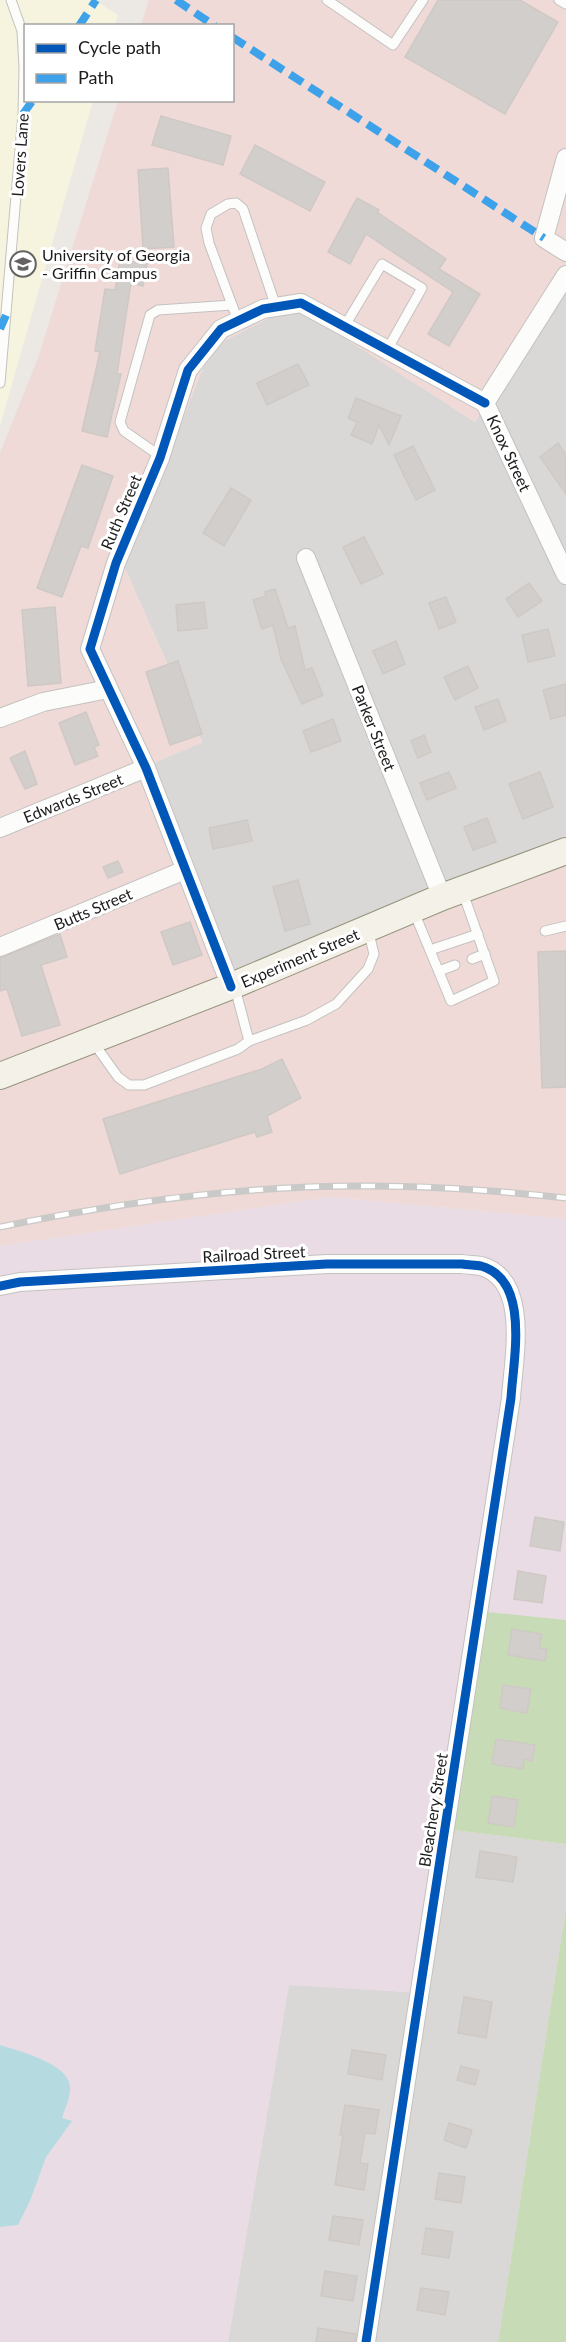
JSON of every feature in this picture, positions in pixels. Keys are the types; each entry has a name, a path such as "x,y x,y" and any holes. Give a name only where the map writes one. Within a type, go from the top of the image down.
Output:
{"main road":[{"name":"Experiment Street","path":"0,1076 232,986 452,894 566,851"}],"street":[{"path":"566,159 544,238 566,252"},
{"name":"Knox Street","path":"566,275 485,403 566,575"},
{"name":"Ruth Street","path":"232,986 146,768 90,649 116,563 160,456 188,370 235,313 301,303 485,403"},
{"name":"Parker Street","path":"306,558 452,894"},
{"path":"0,718 43,702 108,689"},
{"name":"Edwards Street","path":"0,828 146,768"},
{"name":"Butts Street","path":"0,948 185,870"},
{"name":"Railroad Street","path":"0,1286 20,1282 327,1264 443,1264 483,1267 495,1274 504,1284"},
{"name":"Bleachery Street","path":"366,2342 511,1398 517,1315 512,1296 504,1284"}],"lane":[{"name":"Lovers Lane","path":"0,383 23,114 22,31 11,0"},
{"path":"327,0 393,45 423,0"},
{"path":"559,0 566,4"},
{"path":"160,456 124,430 120,422 148,318 154,311 235,313 209,243 206,228 210,214 228,204 236,203 243,209 276,307"},
{"path":"344,327 382,264 422,288 387,350"},
{"path":"413,910 451,1001 494,981 478,934 452,894"},
{"path":"544,931 566,926"},
{"path":"92,1040 118,1077 129,1085 144,1085 238,1049 249,1041 307,1020 336,1004 368,969 374,954 368,929"},
{"path":"430,950 478,934"},
{"path":"472,959 485,954"},
{"path":"439,971 455,965"},
{"path":"232,986 249,1041"}],"shaded area":[{"name":"University of Georgia - Griffin Campus","path":"0,0 94,0 118,15 115,24 24,24 24,102 93,102 0,426"},
{"path":"149,0 566,0 566,263 475,422 293,305 211,348 124,566 202,743 146,766 232,988 566,852 566,1219 330,1197 0,1246 0,453 38,358 118,102 234,102 234,24 141,24"},
{"path":"566,263 566,852 232,988 145,767 202,742 124,566 211,348 294,305 475,422"},
{"path":"330,1197 566,1219 566,1620 479,1612 422,1993 289,1985 228,2342 0,2342 0,1246"},
{"path":"446,1829 566,1844 566,1908 498,2342 228,2342 289,1984 422,1993"}],"green space":[{"path":"478,1611 566,1620 566,1844 446,1829"},
{"path":"566,1908 566,2342 498,2342"}],"water":[{"path":"0,2045 41,2059 61,2071 70,2086 69,2098 62,2118 72,2121 46,2157 30,2201 18,2225 0,2227"}],"building":[{"path":"438,0 520,0 558,22 505,114 405,57"},
{"path":"161,116 231,136 223,165 152,145"},
{"path":"255,145 325,182 310,211 240,174"},
{"path":"168,168 174,247 143,249 138,170"},
{"path":"357,198 379,210 377,212 446,259 439,269 480,294 449,346 428,334 453,292 366,234 350,264 328,252"},
{"path":"120,260 147,264 143,286 131,283 117,374 121,374 107,437 82,431 100,352 95,351 105,289 115,290"},
{"path":"298,364 309,385 267,405 257,383"},
{"path":"356,398 401,416 389,445 379,425 372,444 351,435 357,422 348,418"},
{"path":"558,443 566,455 566,494 540,457"},
{"path":"413,446 435,490 416,500 394,455"},
{"path":"82,465 113,476 88,548 81,546 62,597 37,588"},
{"path":"231,488 251,500 224,546 203,533"},
{"path":"364,537 383,574 361,584 343,547"},
{"path":"529,583 542,601 518,617 506,599"},
{"path":"275,589 288,628 295,626 305,670 312,668 323,695 302,704 281,659 273,625 262,629 253,600 266,596 265,592"},
{"path":"446,597 456,622 439,629 429,603"},
{"path":"204,602 207,628 178,631 176,605"},
{"path":"55,607 61,683 28,686 22,610"},
{"path":"548,629 555,656 528,662 522,635"},
{"path":"396,641 405,664 383,674 373,651"},
{"path":"178,661 202,734 170,745 146,672"},
{"path":"468,666 478,688 455,700 444,677"},
{"path":"566,684 566,715 551,719 543,690"},
{"path":"498,699 506,721 484,730 475,707"},
{"path":"86,712 99,745 94,747 98,756 75,765 59,723"},
{"path":"333,719 341,741 311,752 303,731"},
{"path":"424,735 431,752 418,758 411,741"},
{"path":"25,751 37,784 25,789 10,758"},
{"path":"449,772 456,788 427,800 420,783"},
{"path":"540,772 553,807 523,819 509,784"},
{"path":"487,818 496,842 473,850 464,827"},
{"path":"247,820 252,841 213,849 209,828"},
{"path":"118,861 123,872 108,878 103,867"},
{"path":"298,880 310,924 285,931 273,887"},
{"path":"190,922 202,955 173,965 161,932"},
{"path":"60,934 67,957 41,965 60,1025 22,1036 7,989 0,991 0,958"},
{"path":"566,951 566,1087 542,1088 538,952"},
{"path":"282,1059 301,1098 267,1116 272,1132 257,1137 255,1132 120,1174 103,1119 262,1069"},
{"path":"535,1517 564,1522 560,1551 530,1546"},
{"path":"518,1571 546,1576 542,1603 514,1599"},
{"path":"512,1629 542,1634 539,1648 547,1649 545,1661 508,1655"},
{"path":"503,1685 531,1689 527,1713 500,1708"},
{"path":"496,1739 535,1745 532,1761 524,1759 523,1769 492,1764"},
{"path":"492,1796 518,1800 514,1827 488,1823"},
{"path":"480,1851 517,1857 513,1882 476,1877"},
{"path":"464,1997 492,2002 486,2038 458,2033"},
{"path":"352,2050 386,2055 382,2080 348,2074"},
{"path":"461,2066 479,2071 475,2085 457,2080"},
{"path":"345,2105 379,2110 375,2134 365,2133 360,2163 368,2164 364,2190 335,2185"},
{"path":"449,2123 472,2130 466,2148 444,2140"},
{"path":"439,2173 465,2177 461,2203 435,2199"},
{"path":"333,2216 363,2220 359,2245 329,2240"},
{"path":"426,2228 453,2232 449,2258 422,2254"},
{"path":"325,2271 357,2276 353,2301 321,2296"},
{"path":"421,2288 449,2292 445,2315 417,2310"},
{"path":"318,2328 356,2334 355,2342 316,2342"}],"railway":[{"path":"0,1227 138,1203 278,1188 420,1187 566,1198"}],"marked path":[{"path":"80,24 96,0"},
{"path":"176,0 212,24"},
{"path":"234,38 544,238"},
{"path":"23,114 32,102"},
{"path":"0,329 7,313"}],"cycle path":[{"path":"231,987 146,768 90,649 116,563 160,458 188,370 221,329 263,309 301,303 485,403"},
{"path":"0,1286 20,1282 327,1264 462,1264 481,1266 497,1274 507,1287 513,1304 516,1344 511,1398 366,2342"}],"place":[{"name":"University of Georgia - Griffin Campus","path":"23,264"}]}
